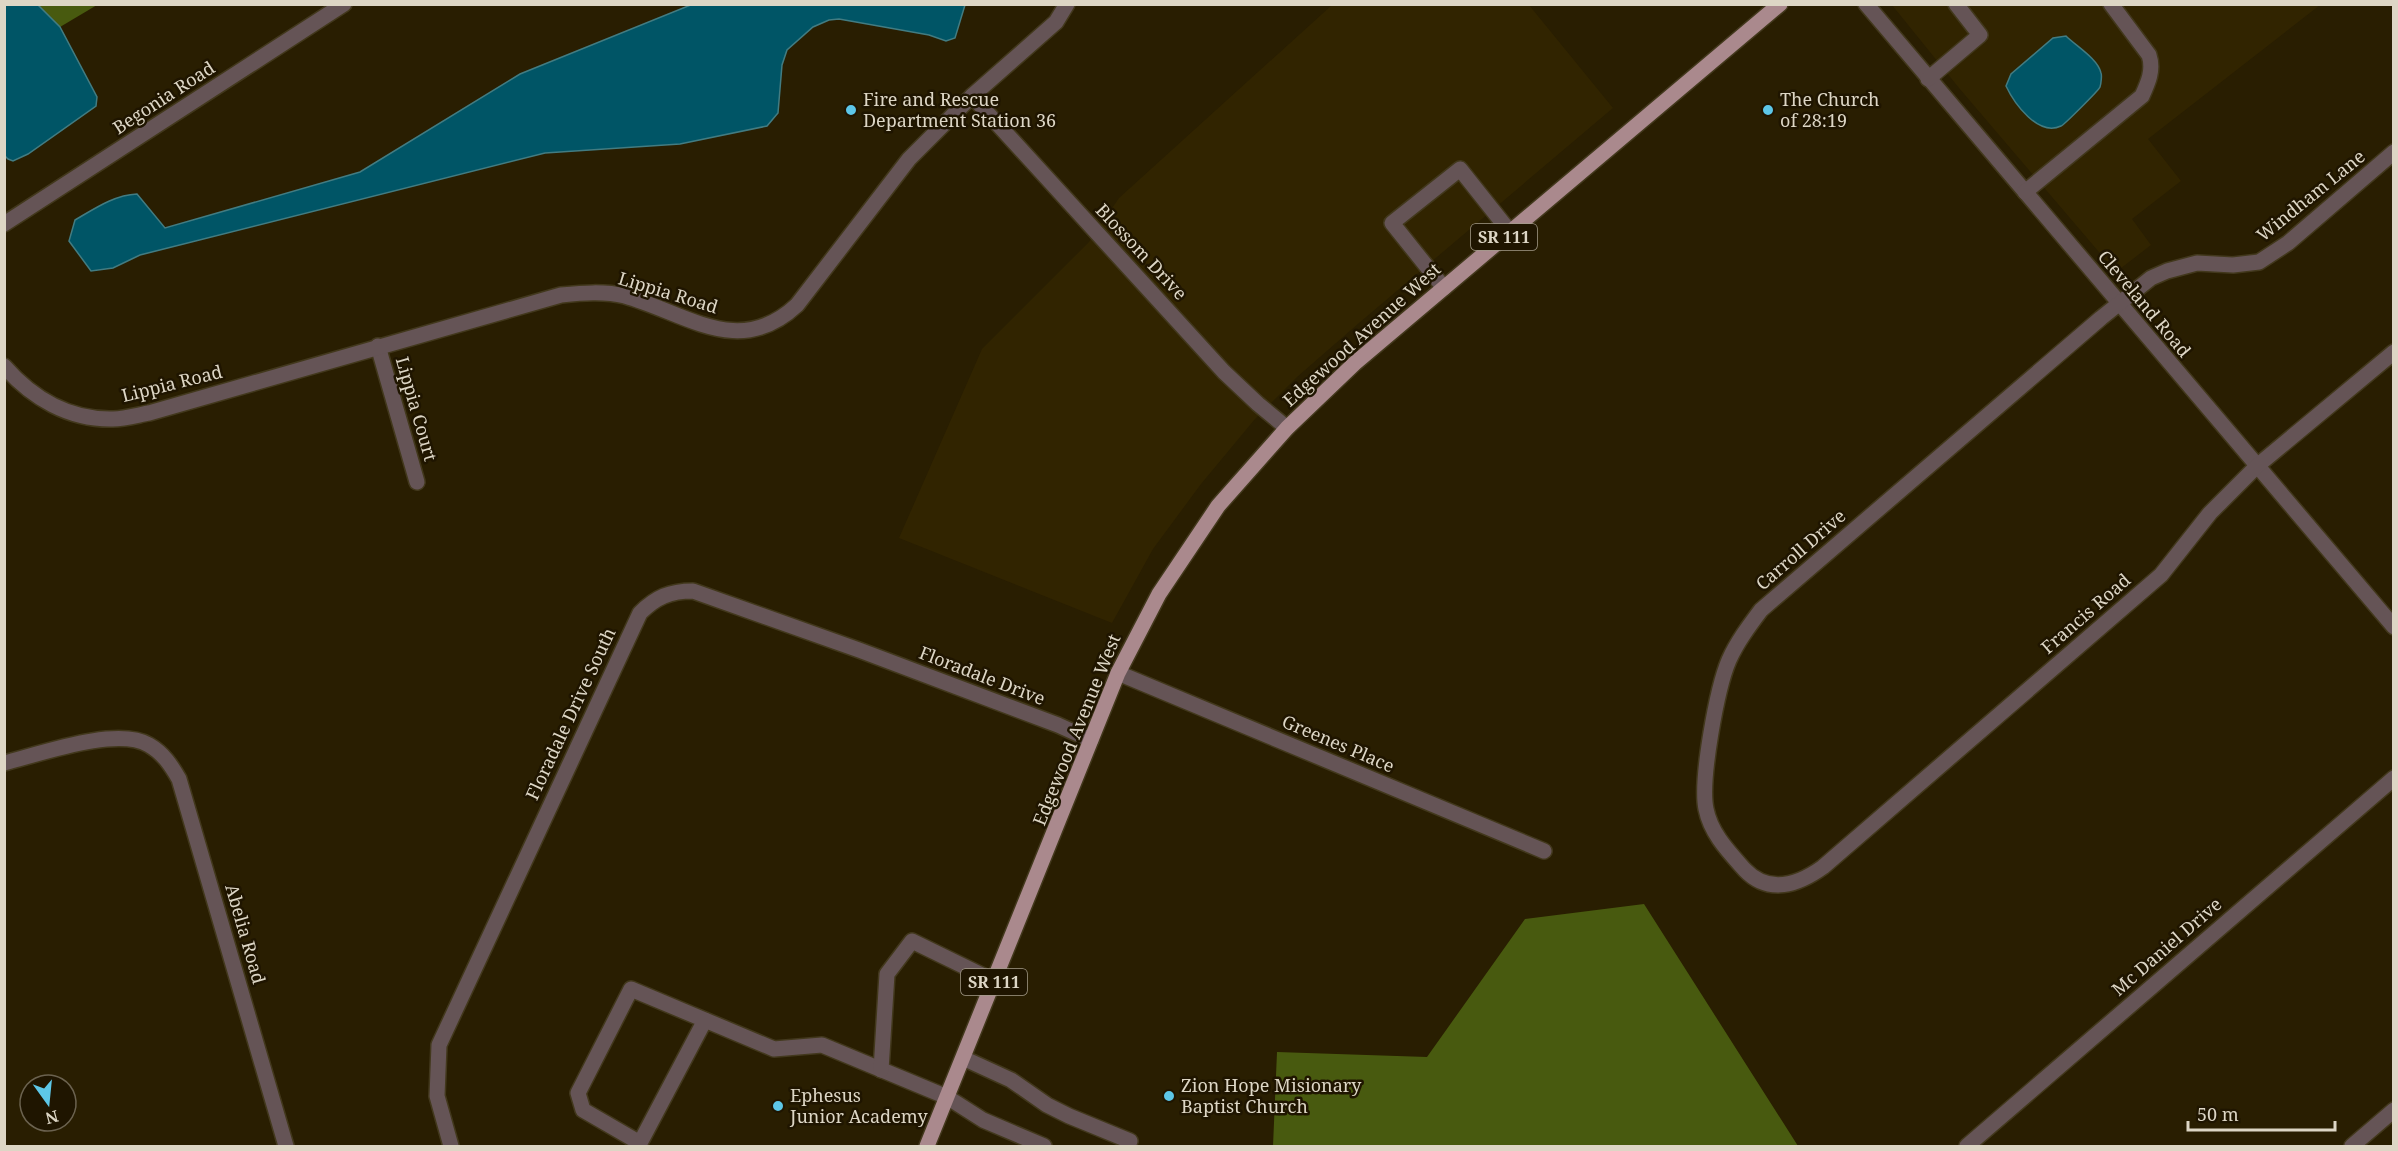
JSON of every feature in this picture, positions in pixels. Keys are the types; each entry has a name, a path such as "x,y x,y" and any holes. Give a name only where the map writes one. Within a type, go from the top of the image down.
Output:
{"main road":[{"name":"Edgewood Avenue West","path":"927,1146 1118,673 1159,594 1195,538 1224,499 1287,428 1355,363 1780,4"}],"street":[{"name":"Begonia Road","path":"4,224 344,4"},
{"name":"Lippia Road","path":"4,366 36,397 70,414 112,419 149,413 561,295 591,292 624,296 712,327 736,332 760,329 782,320 797,305 909,159 972,96 1056,22 1067,4"},
{"name":"Cleveland Road","path":"1866,4 2394,627"},
{"path":"1928,78 1980,35 1956,4"},
{"path":"2025,192 2142,96 2150,79 2152,64 2149,55 2110,4"},
{"name":"Blossom Drive","path":"972,96 1224,372 1287,428"},
{"name":"Windham Lane","path":"2118,304 2167,270 2197,263 2233,265 2259,262 2288,243 2394,152"},
{"path":"1444,288 1392,223 1460,169 1510,232"},
{"name":"Carroll Drive","path":"1788,886 1770,885 1753,878 1723,845 1712,828 1706,810 1704,786 1719,694 1729,660 1743,633 1761,610 2118,304"},
{"name":"Lippia Court","path":"378,346 417,482"},
{"name":"Francis Road","path":"1788,886 1806,879 1823,867 2161,575 2210,513 2257,466 2394,352"},
{"name":"Floradale Drive South","path":"451,1146 437,1096 438,1045 640,613 651,602 678,591 693,591 859,650"},
{"name":"Floradale Drive","path":"859,650 1058,725 1091,740"},
{"name":"Greenes Place","path":"1118,673 1544,851"},
{"name":"Abelia Road","path":"4,763 88,741 126,738 148,744 166,758 179,779 286,1146"},
{"name":"Mc Daniel Drive","path":"1967,1146 2394,778"},
{"path":"881,1070 887,974 912,941 994,981"},
{"path":"705,1020 640,1143 584,1110 578,1093 631,989 705,1020 774,1049 822,1045 947,1097 1013,1141 1044,1146"},
{"path":"963,1058 1004,1076 1069,1116 1130,1141 1128,1146"},
{"path":"2352,1146 2394,1110"}],"shaded area":[{"path":"1332,5 1529,5 1613,108 1359,323 1297,377 1255,419 1201,484 1153,549 1112,623 899,538 982,349 1089,242 1119,198"},
{"path":"1892,5 2320,5 2148,139 2181,181 2132,219 2151,245 2116,272 1959,88"}],"green space":[{"path":"38,5 97,5 60,27"},
{"path":"1644,904 1798,1146 1273,1146 1277,1052 1427,1057 1525,919"}],"water":[{"path":"7,4 38,5 60,27 97,97 96,106 28,154 13,161 4,155 4,6"},
{"path":"693,4 965,5 955,38 946,41 929,35 839,19 829,20 813,27 787,50 782,65 778,113 767,126 680,144 545,153 140,255 113,268 91,271 69,241 75,220 104,203 120,197 137,194 165,228 360,172 520,74"},
{"path":"2066,36 2096,63 2101,74 2100,86 2061,126 2044,127 2021,109 2006,86 2011,74 2053,38"}],"place":[{"name":"Fire and Rescue Department Station 36","path":"851,110"},
{"name":"The Church of 28:19","path":"1768,110"},
{"name":"Zion Hope Misionary Baptist Church","path":"1169,1096"},
{"name":"Ephesus Junior Academy","path":"778,1106"}]}
